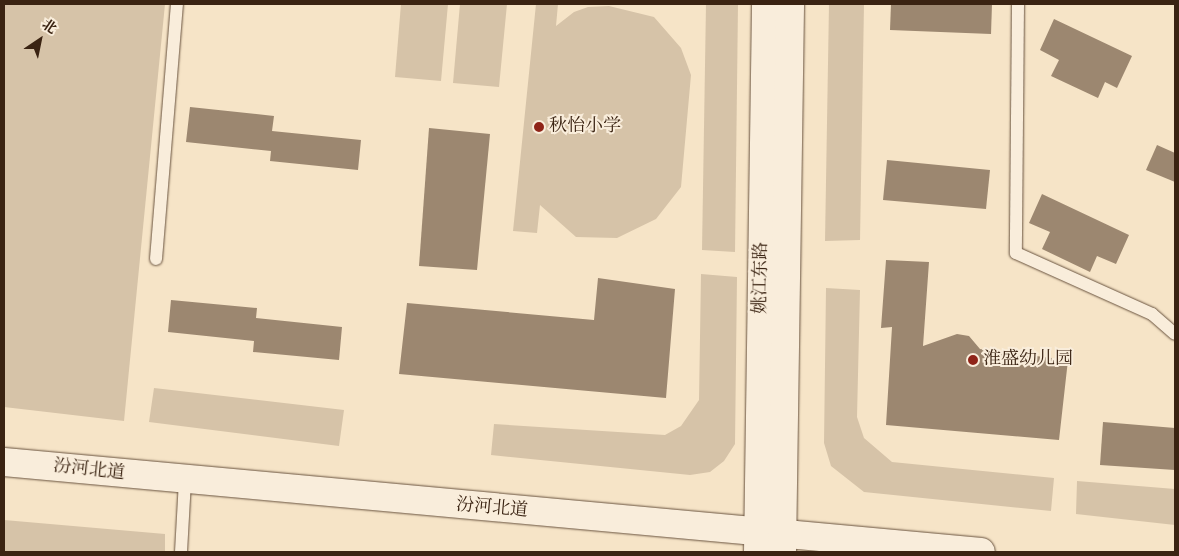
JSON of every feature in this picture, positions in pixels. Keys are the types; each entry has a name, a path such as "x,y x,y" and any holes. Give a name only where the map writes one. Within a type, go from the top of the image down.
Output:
{"street":[{"name":"姚江东路","path":"766,4 770,543"},
{"name":"姚江东路","path":"770,543 790,4"},
{"name":"汾河北道","path":"4,462 770,543 981,552"}],"lane":[{"path":"156,259 178,4"},
{"path":"1018,4 1016,252 1152,314 1175,334"},
{"path":"181,552 185,481"}],"shaded area":[{"path":"4,4 165,4 124,421 4,407"},
{"path":"401,4 448,4 441,81 395,77"},
{"path":"460,4 507,4 499,87 453,83"},
{"path":"536,4 558,4 556,26 574,12 588,7 609,6 654,17 681,48 691,75 681,187 656,219 617,238 576,237 540,205 537,233 513,231"},
{"path":"706,4 738,4 735,252 702,250"},
{"path":"829,4 864,4 860,240 825,241"},
{"path":"701,274 737,277 735,444 724,461 710,472 690,475 491,455 494,424 665,435 681,426 699,400"},
{"path":"826,288 860,290 857,417 864,438 892,462 1054,478 1051,511 864,492 831,466 824,443"},
{"path":"154,388 344,410 339,446 149,422"},
{"path":"1077,481 1175,489 1175,525 1076,514"},
{"path":"4,520 165,534 165,552 4,552"}],"building":[{"path":"891,4 992,4 991,34 890,30"},
{"path":"1054,19 1132,56 1117,88 1105,82 1098,98 1051,76 1059,60 1040,50"},
{"path":"190,107 274,116 272,131 361,140 358,170 270,161 271,151 186,142"},
{"path":"429,128 490,134 477,270 419,266"},
{"path":"1157,145 1175,153 1175,182 1146,170"},
{"path":"887,160 990,170 986,209 883,200"},
{"path":"1042,194 1129,235 1116,264 1097,256 1090,272 1042,249 1050,232 1029,223"},
{"path":"886,260 929,262 923,346 957,334 969,336 980,349 1068,360 1059,440 886,425 892,327 881,328"},
{"path":"598,278 675,289 666,398 399,374 407,303 594,320"},
{"path":"171,300 257,308 256,318 342,327 339,360 253,352 254,341 168,332"},
{"path":"1103,422 1175,428 1175,470 1100,465"}],"place":[{"name":"秋怡小学","path":"539,127"},
{"name":"淮盛幼儿园","path":"973,360"}]}
